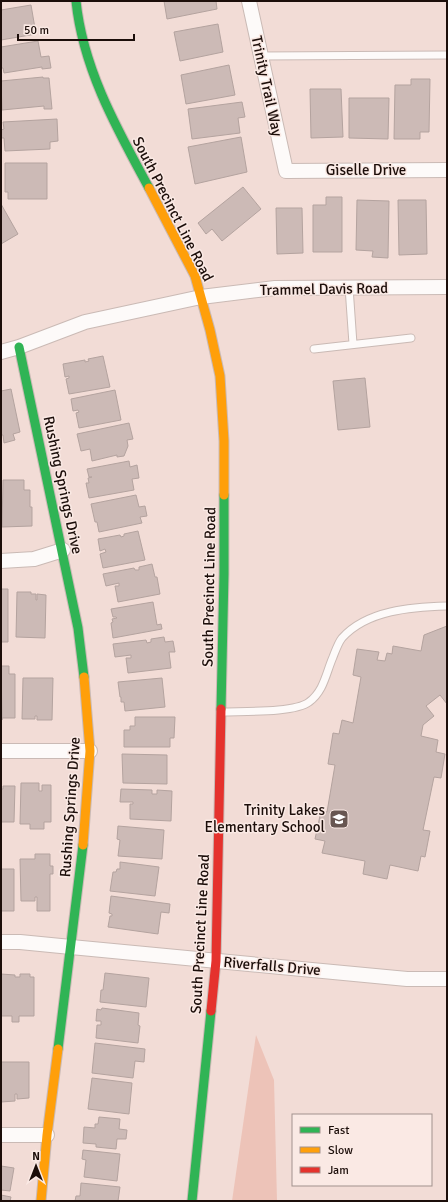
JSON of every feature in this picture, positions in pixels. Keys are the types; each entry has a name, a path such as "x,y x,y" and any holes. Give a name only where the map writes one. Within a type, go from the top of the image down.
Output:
{"main road":[{"name":"South Precinct Line Road","path":"76,1 86,49 98,87 118,131 194,276 210,330 220,376 224,441 224,574 216,961 192,1201"},
{"name":"Rushing Springs Drive","path":"19,347 63,550 78,628 84,677 90,751 82,851 41,1201"}],"street":[{"name":"Trinity Trail Way","path":"250,1 260,56 286,171"},
{"name":"Giselle Drive","path":"286,171 447,170"},
{"name":"Trammel Davis Road","path":"1,352 19,347 85,322 201,297 275,288 447,286"},
{"path":"1,561 34,559 63,550"},
{"path":"1,751 90,751"},
{"name":"Riverfalls Drive","path":"1,942 20,942 407,979 447,979"},
{"path":"1,1135 48,1135"}],"lane":[{"path":"260,56 447,55"},
{"path":"349,288 353,344"},
{"path":"314,349 411,338"},
{"path":"222,712 287,710 309,703 322,688 333,657 342,639 358,626 386,613 417,607 447,606"}],"shaded area":[{"path":"256,1035 274,1080 277,1201 232,1201"}],"building":[{"path":"164,1 216,1 217,9 167,19"},
{"path":"31,5 36,34 1,40 1,10"},
{"path":"218,24 223,52 180,61 174,32"},
{"path":"38,41 41,57 49,56 51,68 42,69 42,67 4,73 3,68 1,68 1,47"},
{"path":"229,65 235,95 186,104 181,75"},
{"path":"43,77 49,78 52,109 44,109 44,106 2,110 1,81"},
{"path":"411,79 430,79 429,132 420,132 420,139 394,139 395,85 411,85"},
{"path":"310,89 341,89 343,137 311,138"},
{"path":"349,98 389,98 388,139 349,138"},
{"path":"242,102 245,117 238,118 240,133 192,139 188,109"},
{"path":"57,119 58,141 50,142 50,149 5,151 4,138 1,138 1,130 4,129 3,122"},
{"path":"241,137 247,172 195,184 188,147"},
{"path":"5,163 47,163 47,199 8,199 8,192 5,192"},
{"path":"243,187 261,209 222,241 212,229 206,234 198,223"},
{"path":"326,197 342,197 342,252 313,252 313,205 326,205"},
{"path":"357,200 389,201 388,258 372,257 373,251 356,250"},
{"path":"398,200 426,200 427,254 399,255"},
{"path":"1,204 18,234 1,244"},
{"path":"276,208 302,208 303,253 277,254"},
{"path":"103,356 110,387 69,394 66,379 69,378 69,376 65,377 63,364 85,360 85,362 89,361 88,359"},
{"path":"365,378 370,427 338,430 333,381"},
{"path":"11,389 20,432 13,434 15,440 4,443 3,435 1,435 1,391"},
{"path":"115,390 121,420 79,428 76,413 79,412 78,410 73,411 71,399"},
{"path":"129,423 133,439 127,440 128,446 124,456 117,457 117,455 92,461 90,449 81,451 77,434"},
{"path":"129,461 130,467 137,465 139,478 132,479 134,490 89,498 86,483 89,483 88,478 92,477 89,477 87,469"},
{"path":"3,480 24,480 24,490 30,490 32,526 2,527"},
{"path":"136,495 139,507 145,506 147,516 140,517 142,523 99,532 91,504"},
{"path":"138,531 145,560 103,568 100,554 106,552 105,549 100,551 98,539 120,535 121,537 124,536 124,534"},
{"path":"152,564 155,577 157,577 160,594 118,602 115,586 119,586 119,583 106,586 103,574 134,568 135,570 139,570 139,567"},
{"path":"1,589 8,589 8,642 1,642"},
{"path":"17,592 31,592 31,594 36,594 36,600 37,594 46,595 45,638 16,637"},
{"path":"153,602 157,625 161,624 162,629 113,638 111,623 113,622 112,619 117,618 113,617 111,609"},
{"path":"447,626 447,704 440,695 426,706 434,716 423,725 421,736 438,740 436,752 445,754 441,778 434,777 423,830 430,831 425,857 421,856 418,871 390,865 387,879 363,874 365,861 322,853 325,841 315,839 321,811 327,812 335,765 328,764 333,733 339,734 342,720 353,723 361,677 353,675 357,649 379,652 377,660 385,661 387,653 392,654 393,646 421,651 424,635"},
{"path":"164,637 165,642 173,641 175,652 169,652 171,668 128,673 126,658 131,658 131,655 115,657 113,644 146,640 147,643 151,642 151,639"},
{"path":"1,666 9,666 9,674 15,674 15,718 2,718 2,720"},
{"path":"23,678 53,678 52,720 37,720 37,716 35,716 35,719 22,719"},
{"path":"162,678 165,707 125,711 124,702 121,702 118,682"},
{"path":"135,717 175,717 174,738 170,738 170,747 124,747 124,730 130,730 130,726 135,726"},
{"path":"122,754 167,755 167,784 123,783"},
{"path":"21,783 39,783 39,791 42,791 42,785 51,785 51,822 44,822 44,829 30,829 30,824 20,824"},
{"path":"3,786 15,786 14,822 1,822 1,789 3,789"},
{"path":"121,789 152,790 152,794 157,794 157,790 172,791 171,821 130,819 130,804 133,804 133,802 120,802"},
{"path":"118,826 164,830 162,859 118,856 120,840 117,839"},
{"path":"35,854 50,854 50,866 53,866 53,874 50,874 50,911 37,911 37,897 35,897 35,901 21,901 20,859 35,859"},
{"path":"120,862 159,867 155,896 110,891 113,872 120,869"},
{"path":"1,869 14,869 14,911 1,911"},
{"path":"111,896 170,904 169,913 161,912 158,934 108,927 110,916 112,916 112,914 109,913"},
{"path":"105,973 149,978 146,1007 100,1002"},
{"path":"1,974 20,977 20,974 30,974 30,977 34,977 34,1016 19,1016 19,1022 12,1022 12,1016 1,1016"},
{"path":"102,1008 139,1013 138,1025 140,1026 138,1043 96,1038 97,1025 101,1025 101,1021 96,1021 97,1009 101,1010"},
{"path":"95,1043 145,1049 144,1062 135,1061 133,1078 92,1073"},
{"path":"1,1062 29,1062 29,1098 17,1099 17,1094 15,1094 15,1101 1,1102"},
{"path":"92,1078 132,1083 129,1114 88,1109"},
{"path":"99,1117 120,1119 119,1129 127,1130 126,1139 117,1139 116,1149 96,1147 96,1144 83,1143 84,1127 95,1128 95,1124 98,1124"},
{"path":"83,1150 120,1154 117,1181 84,1177 86,1160 82,1159"},
{"path":"1,1166 14,1168 10,1191 1,1190"},
{"path":"81,1183 120,1187 118,1201 75,1201 76,1196 80,1196"},
{"path":"1,1195 11,1197 10,1201 1,1201"}],"traffic: fast":[{"path":"76,1 86,51 103,98 149,188"},
{"path":"19,347 78,628 84,677"},
{"path":"221,709 224,495"},
{"path":"58,1049 83,845"},
{"path":"192,1201 211,1011"}],"traffic: slow":[{"path":"149,188 195,276 210,330 220,376 224,441 224,495"},
{"path":"83,845 90,751 84,677"},
{"path":"41,1201 47,1135 58,1049"}],"traffic: jam":[{"path":"211,1011 216,961 221,709"}],"place":[{"name":"Trinity Lakes Elementary School","path":"339,819"}]}
